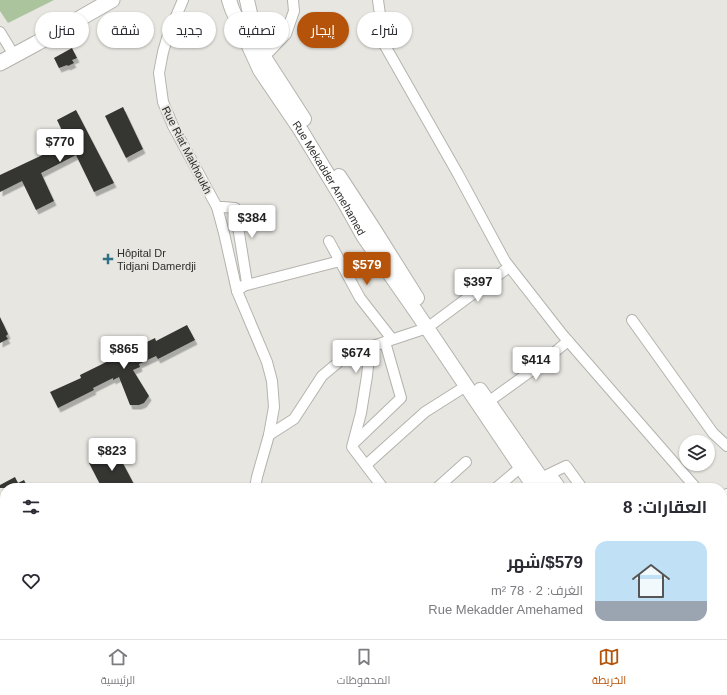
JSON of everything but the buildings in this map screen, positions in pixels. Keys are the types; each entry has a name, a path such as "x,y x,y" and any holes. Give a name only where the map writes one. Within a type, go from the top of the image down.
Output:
{"main road":[{"path":"0,63 7,52 92,0"},
{"path":"7,52 37,44 112,0"},
{"name":"Rue Mekadder Amehamed","path":"229,0 260,70 300,130 364,237 488,402 544,482"},
{"name":"Rue Mekadder Amehamed","path":"247,0 254,31 264,57 416,297 430,325 466,386 521,467 544,482"}],"street":[{"name":"Rue Riat Makhoukh","path":"183,0 168,35 163,52 159,73 163,102 173,126 217,207 226,244 272,381 274,407 269,435 256,483"},
{"path":"264,57 286,34 294,11 293,0"},
{"path":"378,0 384,44 509,267 568,342 692,483"},
{"path":"0,32 7,52"},
{"name":"Rue Riat Makhoukh","path":"217,207 223,206 236,208 247,283 240,288"},
{"path":"226,244 241,241"},
{"path":"329,241 360,298 388,341 401,398 353,443"},
{"path":"240,288 340,261"},
{"path":"269,435 294,419 322,376 353,350 370,347 430,325 509,267"},
{"path":"632,320 714,433 727,446"},
{"path":"488,402 568,342"},
{"path":"370,347 361,413 352,447 379,483"},
{"path":"366,465 425,412 466,386"},
{"path":"443,483 466,462"},
{"path":"544,482 566,466 578,483"},
{"path":"502,483 521,467"}],"green space":[{"path":"0,0 54,0 8,23 0,11"}],"place":[{"name":"Hôpital Dr Tidjani Damerdji","path":"108,259"}]}
